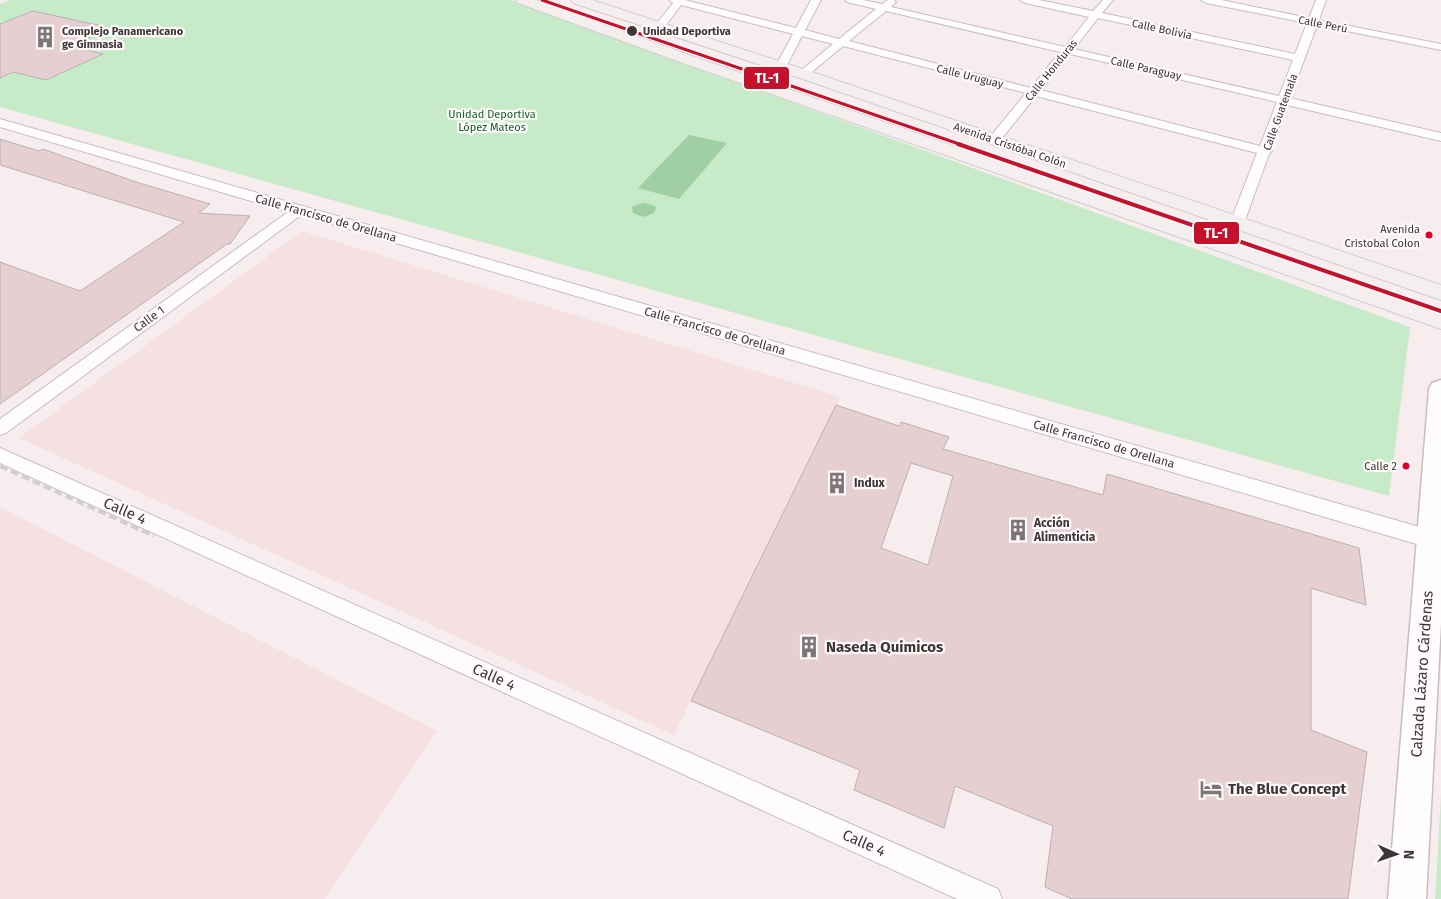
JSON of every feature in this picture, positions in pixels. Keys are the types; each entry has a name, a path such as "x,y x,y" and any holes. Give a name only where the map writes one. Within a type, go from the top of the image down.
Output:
{"main road":[{"name":"Avenida Cristóbal Colón","path":"523,0 688,60 1441,321"},
{"name":"Avenida Cristóbal Colón","path":"578,0 803,74 1441,293"},
{"path":"1322,279 1354,278 1379,272"},
{"name":"Calzada Lázaro Cárdenas","path":"1407,899 1441,389"}],"street":[{"path":"781,67 816,0"},
{"name":"Calle Paraguay","path":"850,0 1441,137"},
{"path":"803,74 894,0"},
{"name":"Calle Bolivia","path":"1024,0 1299,58"},
{"name":"Calle Honduras","path":"994,140 1108,0"},
{"name":"Calle Perú","path":"1206,0 1441,47"},
{"name":"Calle Guatemala","path":"1237,223 1321,0"},
{"path":"659,26 677,1"},
{"name":"Calle Uruguay","path":"677,1 1266,150"},
{"name":"Calle Francisco de Orellana","path":"0,123 1430,539"},
{"name":"Calle 1","path":"0,428 299,210"},
{"name":"Calle 4","path":"0,454 988,899"}],"shaded area":[{"path":"689,135 727,143 679,199 638,188"},
{"path":"645,203 655,206 654,213 643,217 633,213 632,207"},
{"path":"302,231 840,397 674,735 19,438"},
{"path":"0,507 437,731 324,899 0,899"}],"green space":[{"name":"Unidad Deportiva López Mateos","path":"10,0 510,0 1410,327 1389,496 0,107 0,4"},
{"path":"1441,797 1441,899 1435,899"}],"building":[{"name":"Complejo Panamericano ge Gimnasia","path":"33,11 111,28 70,46 103,54 46,80 13,72 0,78 0,24"},
{"path":"0,139 39,151 43,149 136,182 210,204 199,213 250,216 230,244 227,244 0,404 0,262 80,291 184,222 0,165"},
{"path":"836,405 899,426 901,422 949,437 943,449 1103,495 1107,474 1359,548 1366,605 1311,588 1311,730 1367,752 1348,899 1072,899 1045,887 1053,826 955,786 944,828 854,790 860,770 691,701","holes":["911,463 953,476 928,565 881,548"]}],"railway":[{"path":"0,466 154,536"}],"transit line":[{"name":"TL-1","path":"542,0 1441,311"}],"place":[{"name":"Unidad Deportiva","path":"632,31"},
{"name":"Complejo Panamericano ge Gimnasia","path":"45,37"},
{"name":"Avenida Cristobal Colon","path":"1429,235"},
{"name":"Calle 2","path":"1406,466"},
{"name":"Indux","path":"837,483"},
{"name":"Acción Alimenticia","path":"1018,530"},
{"name":"Naseda Quimicos","path":"809,647"},
{"name":"The Blue Concept","path":"1211,789"}]}
